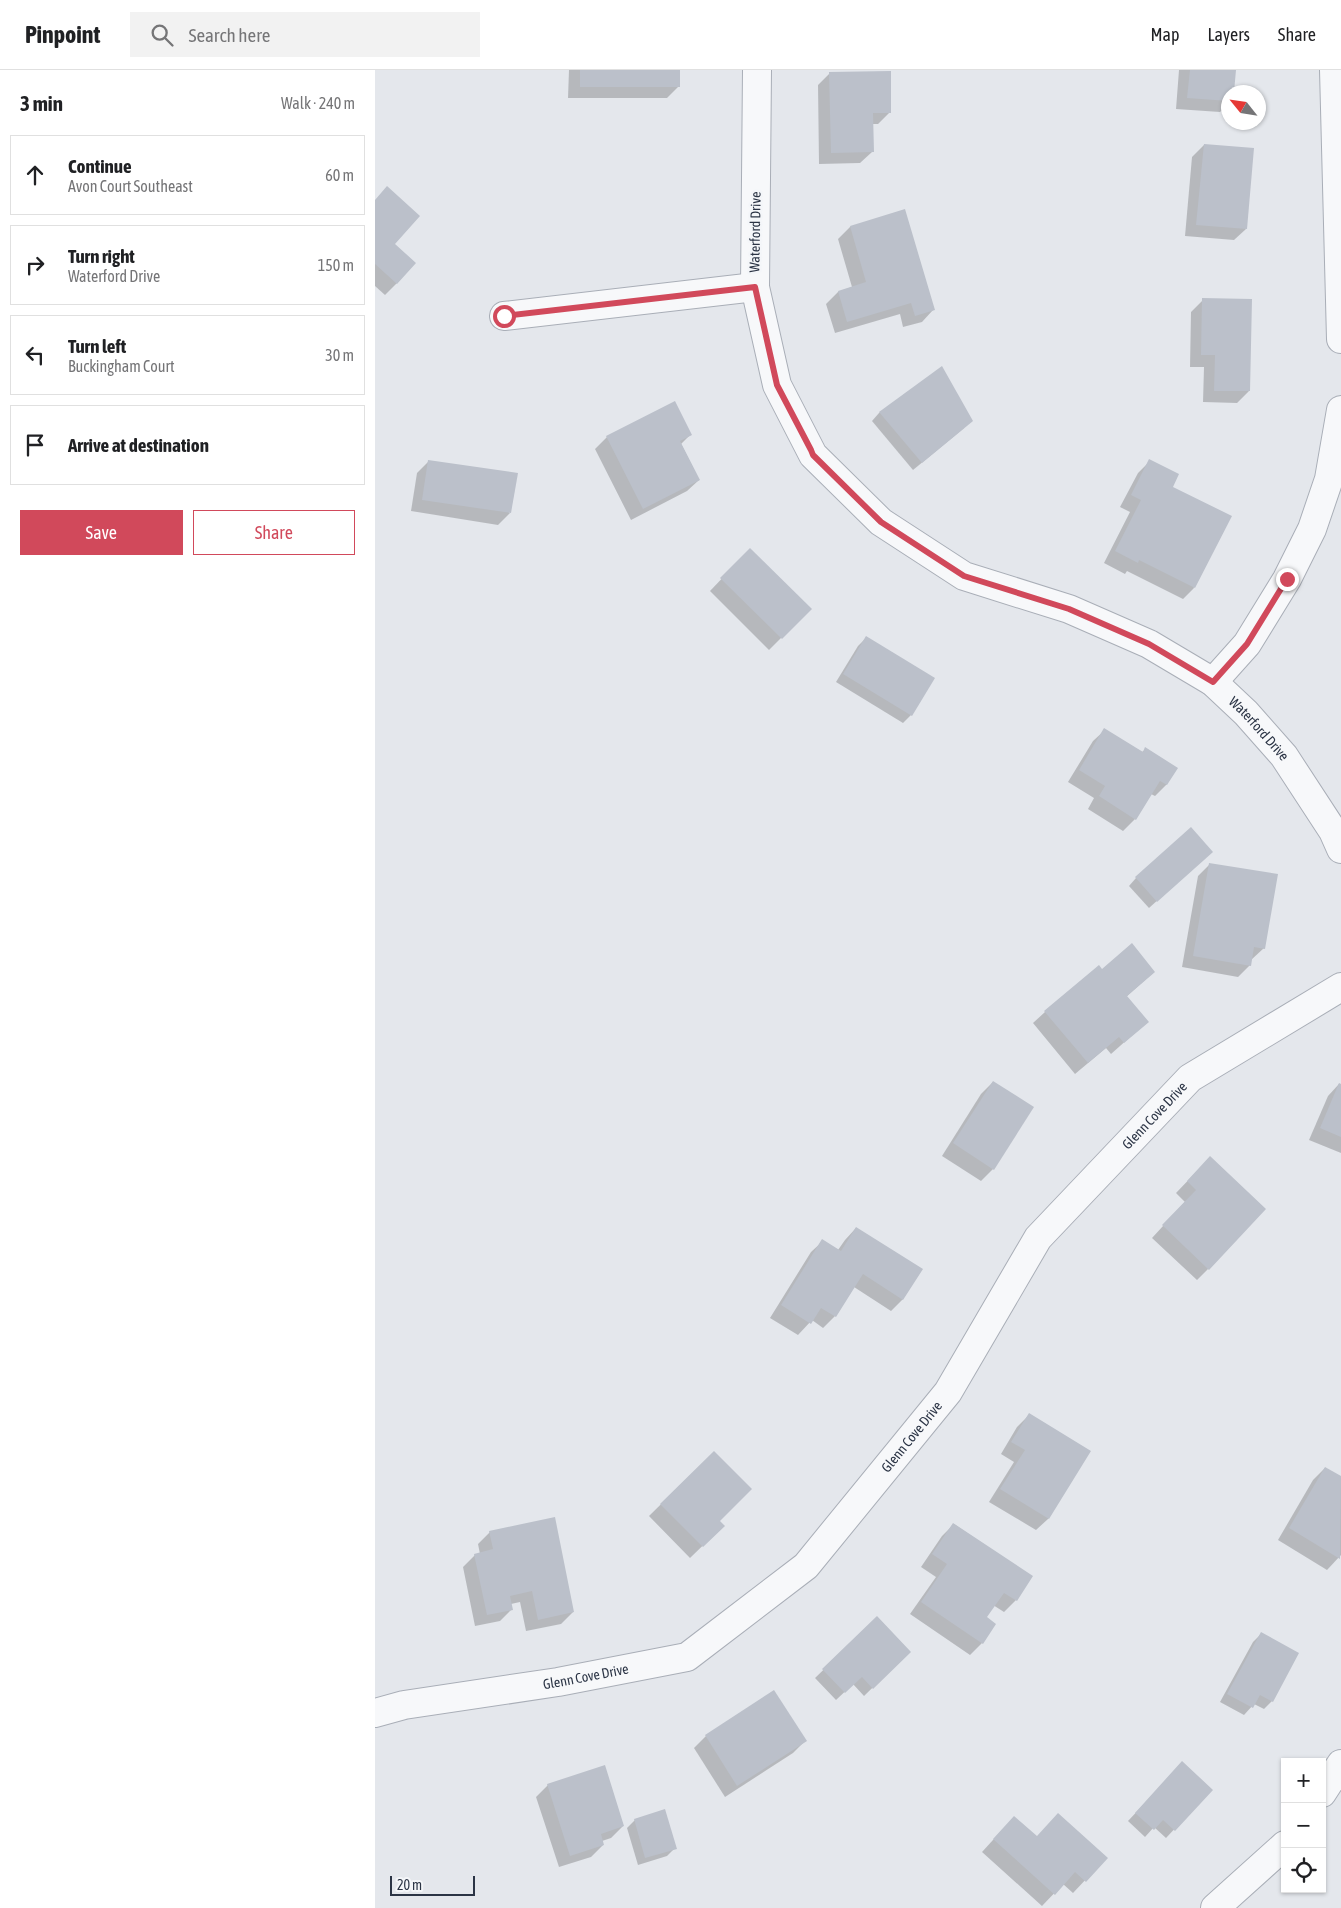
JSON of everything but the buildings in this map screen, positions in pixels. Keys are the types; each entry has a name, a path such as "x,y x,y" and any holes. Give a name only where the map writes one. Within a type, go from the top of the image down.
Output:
{"street":[{"name":"Waterford Drive","path":"757,70 755,287 777,385 813,455 881,522 964,576 1069,609 1149,644 1213,682 1246,713 1284,756 1333,831 1341,848"},
{"path":"1334,70 1341,339"},
{"path":"504,316 755,287"},
{"path":"1213,682 1247,644 1287,579 1312,529 1329,479 1341,410"},
{"name":"Glenn Cove Drive","path":"375,1713 405,1705 558,1682 687,1657 806,1566 948,1392 1038,1238 1190,1078 1341,987"},
{"path":"1326,1786 1341,1764"},
{"path":"1215,1908 1282,1848"}],"route":[{"path":"504,316 755,287 777,385 813,455 881,522 964,576 1069,609 1149,644 1213,682 1247,644 1287,579"}]}
